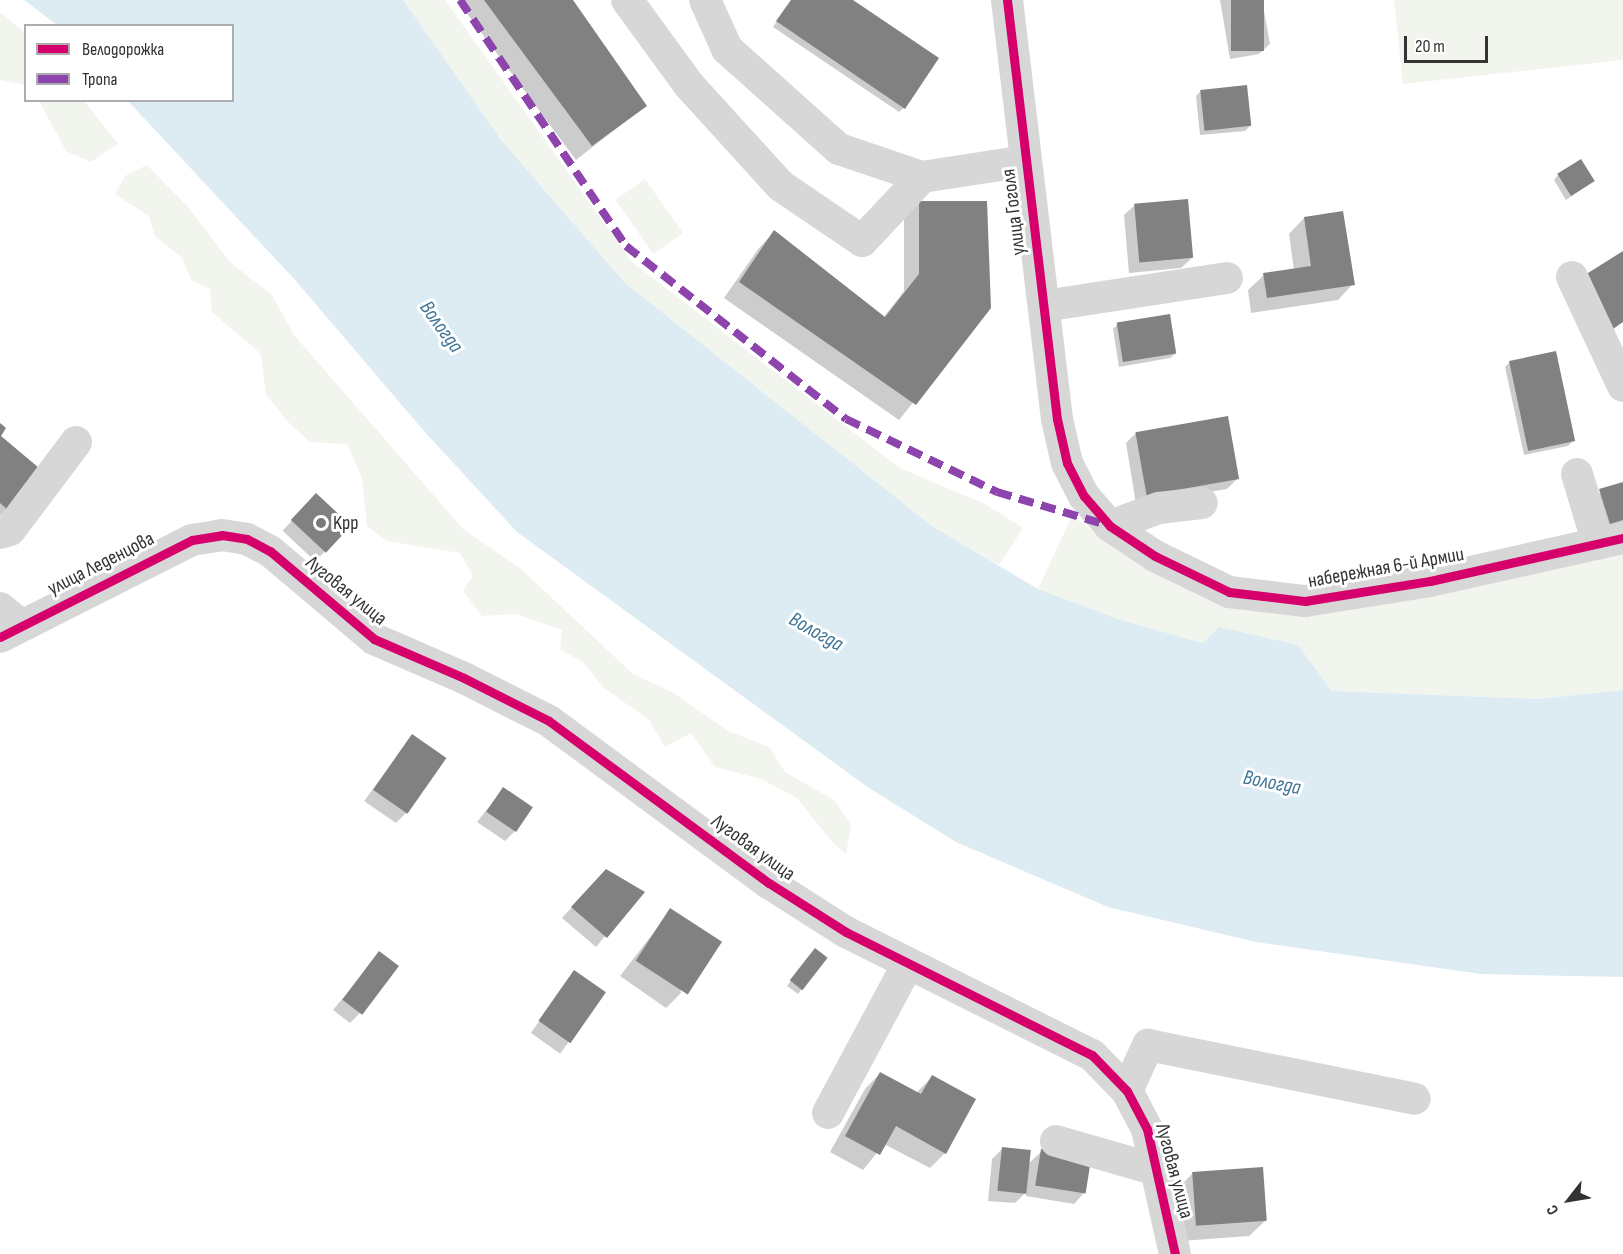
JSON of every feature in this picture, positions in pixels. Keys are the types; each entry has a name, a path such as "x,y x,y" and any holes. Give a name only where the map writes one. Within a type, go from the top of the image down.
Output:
{"street":[{"path":"627,0 689,85 781,186 862,241 922,177"},
{"path":"705,0 728,49 838,149 922,177 1026,162"},
{"name":"улица Гоголя","path":"1007,0 1057,419"},
{"path":"1572,277 1623,386"},
{"path":"1044,306 1227,278"},
{"name":"набережная 6-й Армии","path":"1057,419 1067,463 1084,496 1110,526 1155,556 1229,591 1305,601 1430,581 1611,541"},
{"path":"0,533 10,530 76,442"},
{"path":"1577,474 1611,541"},
{"path":"1110,526 1159,508 1202,502"},
{"name":"улица Леденцова","path":"7,623 192,540 222,535"},
{"name":"Луговая улица","path":"222,535 247,539 270,551 374,639 464,678 549,721 769,883 846,932 1092,1055 1127,1091 1147,1129 1160,1171 1175,1254"},
{"path":"828,1113 908,964"},
{"path":"1092,1055 1148,1045 1415,1099"},
{"path":"1127,1091 1148,1045"},
{"path":"1056,1141 1160,1171"}],"shaded area":[{"path":"403,0 445,0 632,262 900,468 985,504 1023,528 999,565 932,526 625,283 502,141"},
{"path":"1394,0 1623,0 1623,60 1403,84"},
{"path":"0,12 24,32 24,85 0,80"},
{"path":"40,102 85,102 118,144 91,162 66,151"},
{"path":"147,165 188,207 230,262 272,295 294,335 463,529 521,569 633,674 672,692 728,731 769,747 785,772 834,800 851,825 846,854 832,842 797,798 761,779 715,767 691,733 665,747 649,720 603,687 584,663 560,649 562,630 516,614 482,616 463,591 473,576 460,553 387,541 367,526 362,478 347,444 310,442 290,424 266,395 261,354 212,312 210,289 191,280 182,258 155,236 149,216 115,194 125,176"},
{"path":"645,179 683,233 653,254 616,200"},
{"path":"1072,516 1129,557 1225,599 1623,552 1623,690 1538,699 1332,691 1298,645 1203,643 1121,620 1038,589"}],"water":[{"name":"Вологда","path":"24,0 403,0 502,141 625,283 932,526 1038,589 1121,620 1203,643 1219,627 1298,645 1332,691 1538,699 1623,690 1623,977 1481,974 1256,942 1108,907 956,842 869,788 517,532 423,430 296,281 129,102 234,102 234,24 56,24"}],"building":[{"path":"484,0 573,0 647,106 592,146"},
{"path":"791,0 853,0 939,58 905,109 776,21"},
{"path":"1231,0 1264,0 1264,51 1231,51"},
{"path":"1247,85 1251,126 1205,131 1200,90"},
{"path":"1581,159 1595,181 1571,196 1557,174"},
{"path":"1188,199 1193,258 1139,262 1134,204"},
{"path":"919,201 987,201 991,308 916,405 739,282 774,230 885,317 919,274"},
{"path":"1343,211 1355,285 1267,298 1263,273 1311,266 1304,217"},
{"path":"1623,251 1623,322 1613,329 1580,278"},
{"path":"1170,314 1176,354 1123,362 1117,322"},
{"path":"1556,351 1575,441 1528,451 1509,361"},
{"path":"1228,416 1239,479 1147,495 1135,432"},
{"path":"0,423 6,428 1,436 45,473 8,510 0,503"},
{"path":"1623,482 1623,520 1610,524 1599,489"},
{"name":"Kpp","path":"316,493 351,526 326,553 291,520"},
{"path":"412,734 446,758 407,814 373,790"},
{"path":"503,787 533,807 516,832 486,812"},
{"path":"606,869 645,892 607,938 571,907"},
{"path":"670,908 722,942 688,995 636,961"},
{"path":"815,948 828,958 802,990 790,980"},
{"path":"379,951 399,966 362,1015 342,1000"},
{"path":"574,970 606,992 570,1043 538,1021"},
{"path":"880,1072 921,1094 932,1075 976,1099 946,1154 896,1126 880,1155 845,1136"},
{"path":"1002,1147 1031,1150 1026,1194 997,1191"},
{"path":"1041,1149 1091,1157 1086,1194 1035,1186"},
{"path":"1263,1167 1267,1221 1196,1226 1192,1172"}],"marked path":[{"path":"460,0 626,246 846,419 997,492 1107,525"}],"cycle path":[{"path":"1007,0 1057,419 1067,463 1084,496 1110,526 1155,556 1229,592 1305,601 1430,581 1623,538"},
{"path":"0,637 192,540 222,535 247,539 270,551 374,639 464,678 549,721 769,883 846,932 1092,1055 1127,1091 1147,1129 1175,1254"}],"place":[{"name":"Kpp","path":"321,523"}]}
